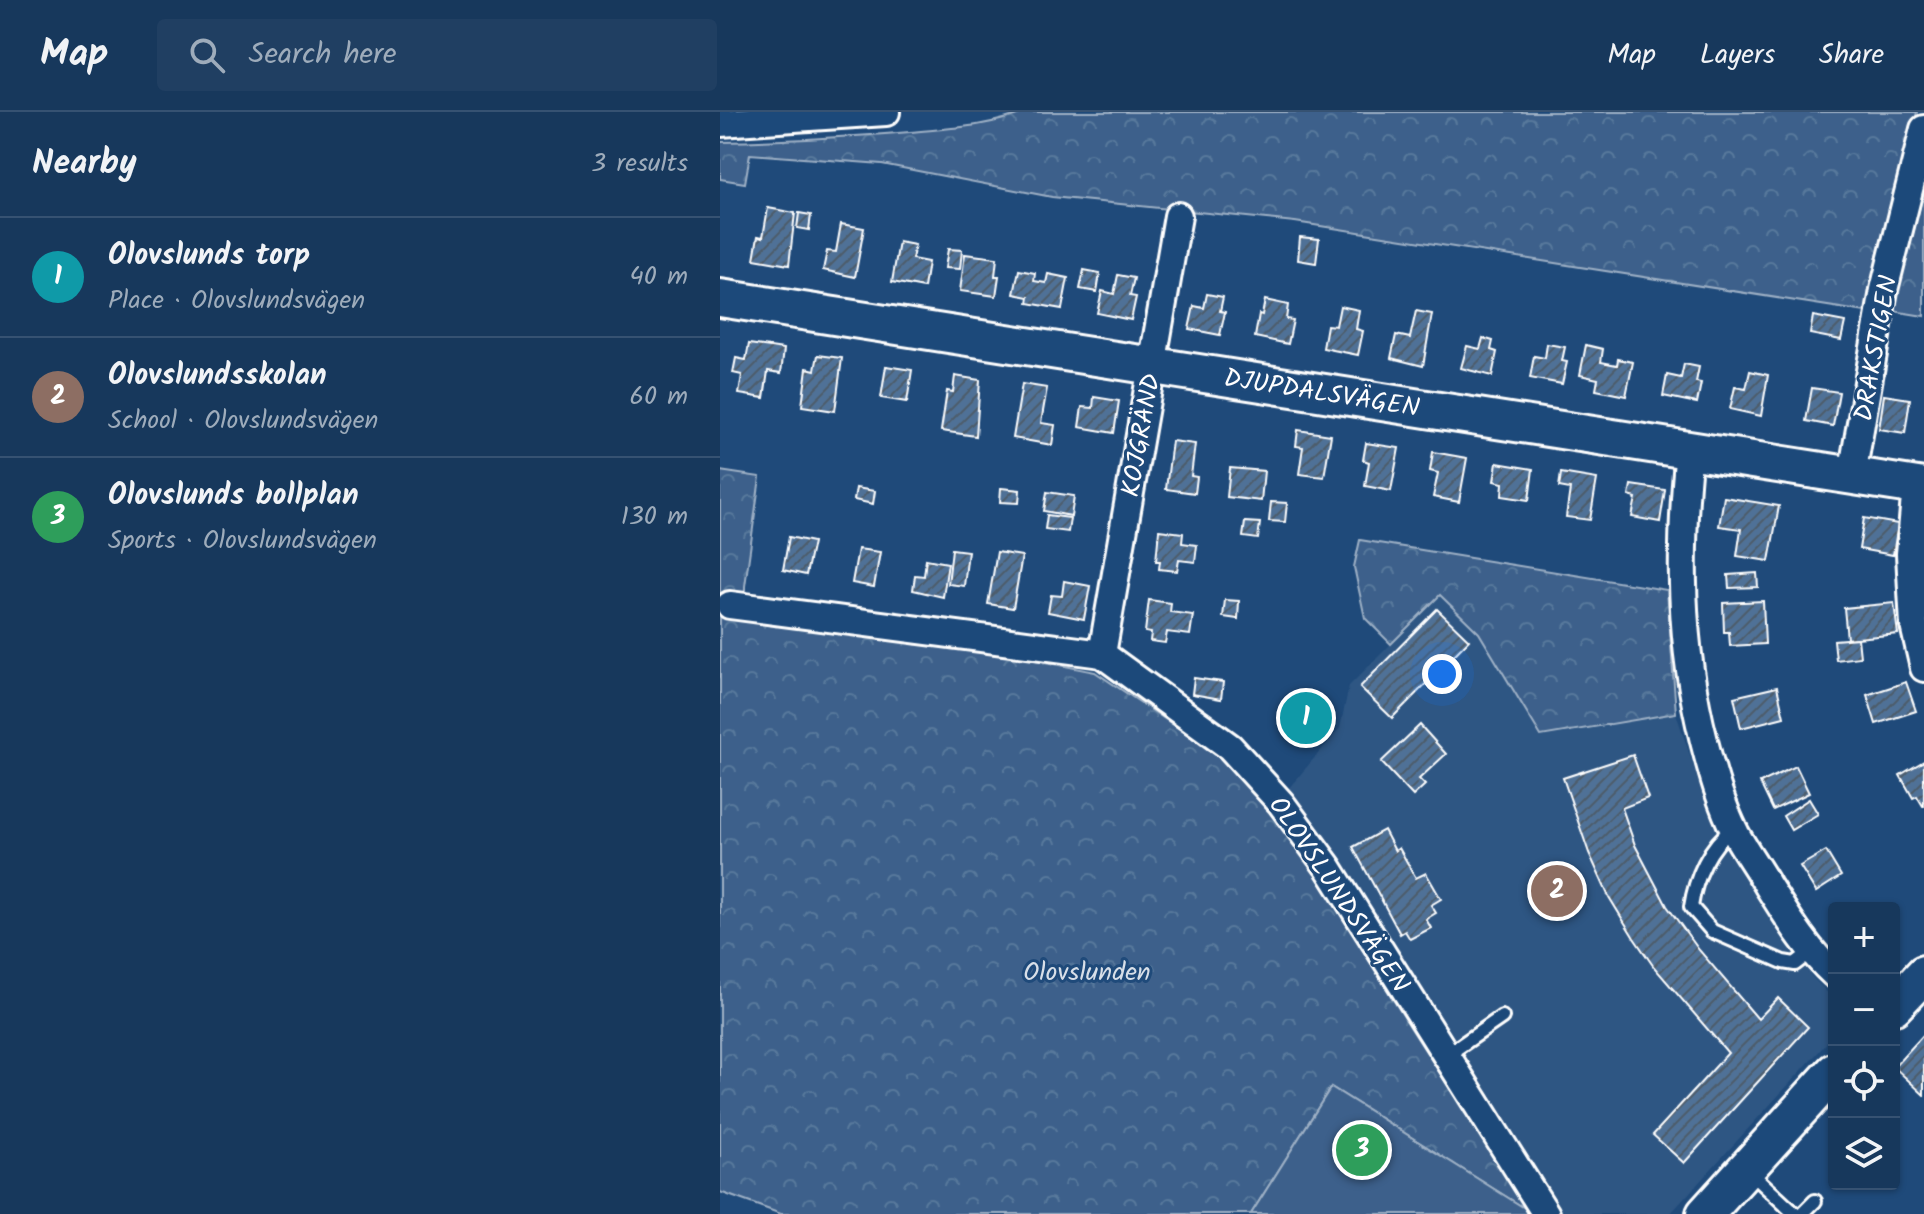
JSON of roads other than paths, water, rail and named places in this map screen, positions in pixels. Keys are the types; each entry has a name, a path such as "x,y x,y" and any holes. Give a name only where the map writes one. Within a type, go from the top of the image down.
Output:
{"street":[{"path":"720,123 886,112"},
{"name":"DRAKSTIGEN","path":"1852,475 1884,290 1924,129"},
{"name":"KOJGRÄND","path":"1102,654 1178,216"},
{"name":"DJUPDALSVÄGEN","path":"720,298 1920,487"},
{"path":"1689,450 1683,500 1681,597 1691,691 1712,772 1734,828 1786,914 1828,967"},
{"path":"1920,487 1910,554 1914,625 1924,668"},
{"name":"OLOVSLUNDSVÄGEN","path":"730,605 1102,654 1230,747 1281,803 1328,867 1546,1214"},
{"path":"1900,1000 1924,974"},
{"path":"1705,1214 1828,1079"}],"lane":[{"path":"1734,828 1722,836 1695,884 1691,907 1712,931 1783,962 1795,964 1813,950"},
{"path":"1447,1055 1502,1017"},
{"path":"1747,1169 1795,1214"},
{"path":"1802,1214 1815,1201"}],"place":[{"name":"Olovslunds torp","path":"1306,718"},
{"name":"Olovslundsskolan","path":"1557,891"},
{"name":"Olovslunds bollplan","path":"1362,1150"}],"park label":[{"name":"Olovslunden","path":"1087,971"}]}
